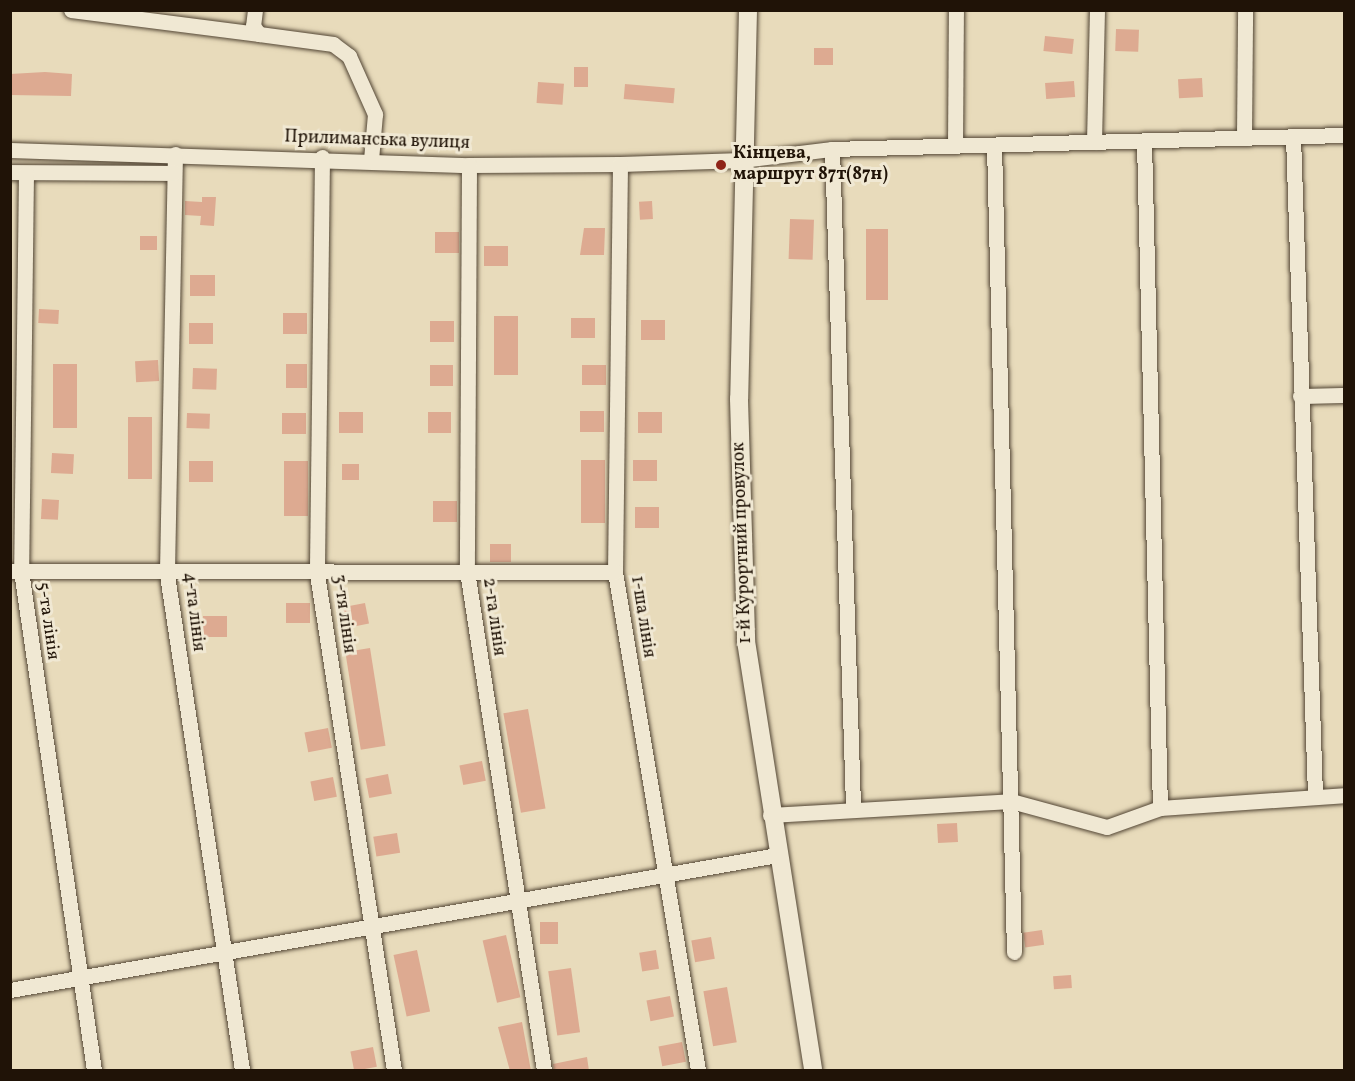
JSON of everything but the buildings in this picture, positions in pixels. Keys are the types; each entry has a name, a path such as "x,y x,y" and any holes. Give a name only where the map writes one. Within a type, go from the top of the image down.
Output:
{"street":[{"path":"71,10 259,34 343,49 364,81 375,114 371,160"},
{"path":"255,10 253,26 259,34"},
{"name":"1-й Курортний провулок","path":"748,10 742,160 740,536 746,641 770,815 813,1071"},
{"path":"955,146 956,10"},
{"path":"1094,142 1097,10"},
{"path":"1244,137 1245,10"},
{"name":"Прилиманська вулиця","path":"10,150 322,157 470,165 620,164 742,160 832,149 1344,135"},
{"path":"1293,136 1315,796"},
{"path":"1144,141 1161,808"},
{"path":"994,145 1014,952"},
{"path":"832,149 853,806"},
{"name":"4-та лінія","path":"175,154 167,575 222,952 242,1071"},
{"name":"3-тя лінія","path":"322,157 317,574 368,928 394,1071"},
{"name":"1-ша лінія","path":"620,164 615,572 698,1071"},
{"name":"2-га лінія","path":"470,165 467,571 515,901 544,1071"},
{"path":"18,172 174,173"},
{"name":"5-та лінія","path":"18,172 16,571 94,1071"},
{"path":"1300,396 1344,395"},
{"path":"16,571 167,575 467,571 615,572"},
{"path":"770,815 853,806 1011,801 1107,826 1161,808 1344,795"},
{"path":"10,990 777,855"}],"place":[{"name":"Кінцева, маршрут 87т(87н)","path":"721,165"}]}
